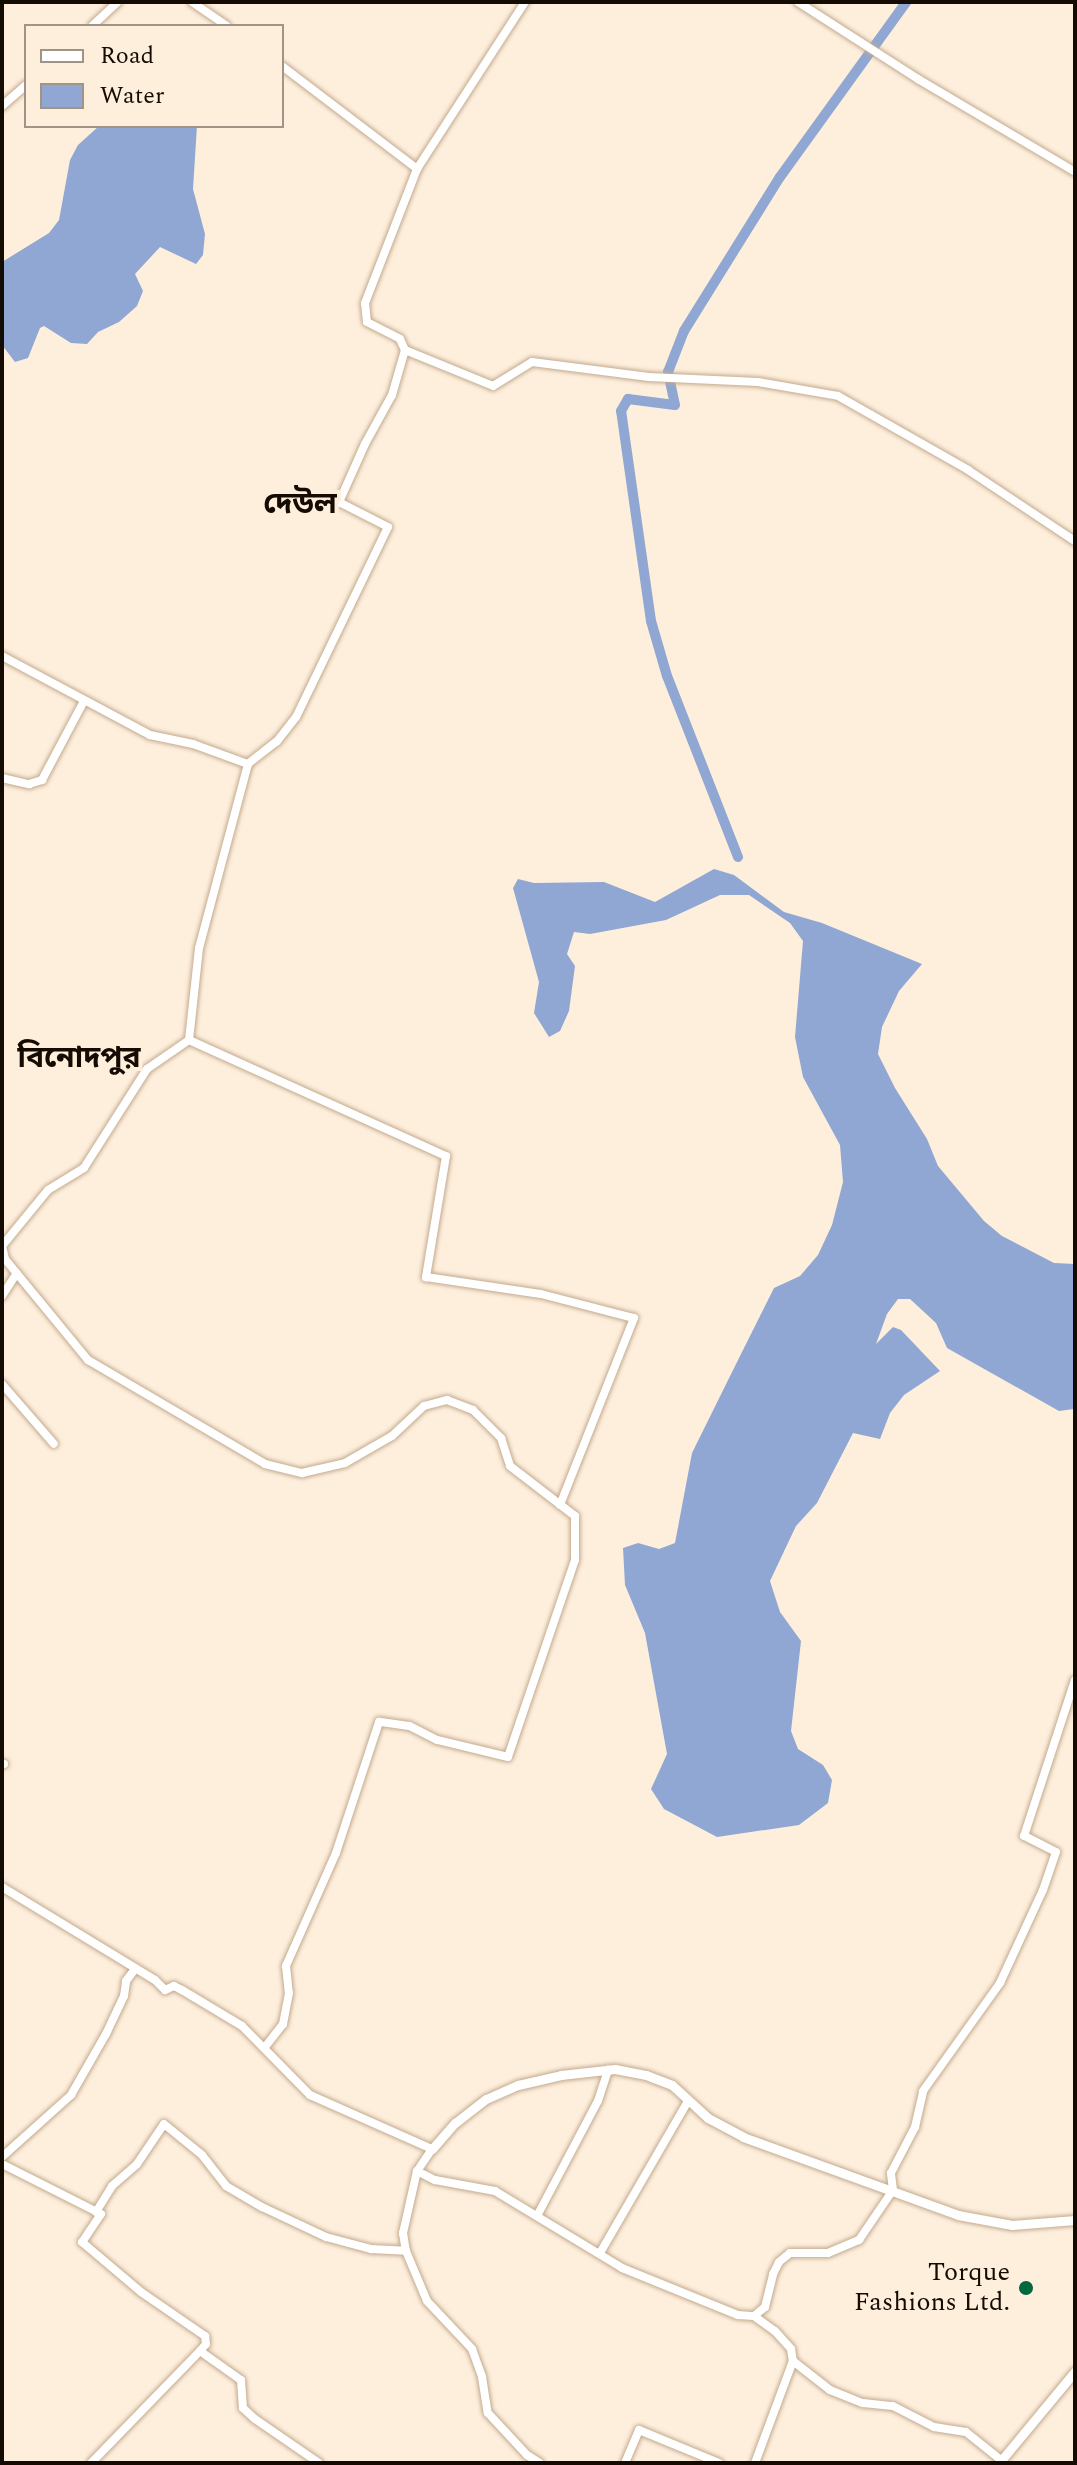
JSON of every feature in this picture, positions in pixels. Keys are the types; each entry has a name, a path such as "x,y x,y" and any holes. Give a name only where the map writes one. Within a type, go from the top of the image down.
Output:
{"street":[{"path":"94,24 118,2"},
{"path":"192,2 224,24"},
{"path":"265,2047 283,2024 289,1993 286,1966 336,1853 379,1722 409,1726 437,1740 508,1757 575,1560 575,1516 510,1466 501,1438 473,1410 447,1400 424,1406 392,1436 345,1463 302,1473 265,1464 88,1360 5,1259 2,1246 48,1190 84,1168 147,1069 189,1040 199,948 248,764 277,741 296,717 388,527 339,502 365,444 392,395 405,350 400,339 375,327 363,315 378,262 417,169 525,2"},
{"path":"798,2 1075,172"},
{"path":"284,68 417,169"},
{"path":"2,106 24,87"},
{"path":"405,350 493,386 532,362 681,380 758,382 838,396 968,470 1075,541"},
{"path":"2,656 150,735 193,744 248,764"},
{"path":"2,778 29,784 42,780 84,701"},
{"path":"189,1040 446,1156 426,1277 541,1294 634,1318 560,1505"},
{"path":"2,1296 17,1273"},
{"path":"2,1384 54,1444"},
{"path":"754,2316 765,2307 779,2262 799,2250 828,2253 859,2240 893,2190 891,2173 915,2127 923,2091 1000,1983 1056,1852 1024,1836 1075,1680"},
{"path":"2,1887 165,1990 174,1986 225,2014 265,2047 310,2095 432,2149"},
{"path":"2,2157 71,2095 106,2034 124,1996 126,1981 135,1969"},
{"path":"537,2216 598,2101 608,2070"},
{"path":"540,2463 527,2455 488,2413 482,2377 472,2349 427,2301 406,2251 403,2233 417,2171 455,2123 486,2099 518,2085 561,2075 625,2070 672,2085 687,2103 743,2137 828,2170 983,2221 1012,2225 1075,2220"},
{"path":"600,2253 687,2103"},
{"path":"96,2212 117,2179 144,2156 164,2124 202,2155 226,2186 262,2207 326,2237 371,2249 406,2251"},
{"path":"2,2164 101,2214 82,2242 141,2292 205,2336 206,2344 200,2351 91,2463"},
{"path":"417,2171 435,2180 495,2191 642,2277 659,2281 732,2313 754,2316 775,2331 791,2349 793,2361 755,2463"},
{"path":"200,2351 241,2380 243,2408 319,2463"},
{"path":"793,2361 830,2390 863,2403 893,2406 934,2427 966,2432 1000,2461 1075,2371"},
{"path":"625,2463 639,2430 719,2463"}],"water":[{"path":"97,128 197,128 193,189 205,234 203,255 196,264 160,247 135,274 143,291 137,306 119,322 98,332 87,344 71,343 44,326 40,328 28,358 15,362 2,345 2,262 49,233 59,220 70,160 78,145"},
{"path":"714,869 734,875 784,912 822,923 922,964 899,991 882,1027 878,1054 895,1088 927,1139 938,1166 984,1221 1002,1236 1054,1263 1075,1264 1074,1409 1059,1411 947,1348 936,1323 910,1299 898,1299 887,1314 876,1344 893,1327 901,1330 940,1371 904,1395 890,1413 880,1439 853,1433 817,1503 796,1526 770,1581 780,1612 801,1641 791,1731 798,1749 823,1765 832,1780 828,1803 799,1825 717,1837 664,1809 651,1789 667,1754 645,1633 625,1585 623,1548 638,1543 659,1549 675,1543 692,1453 774,1288 800,1276 818,1255 832,1225 843,1182 840,1145 803,1077 795,1037 803,941 790,923 749,895 720,895 666,920 590,934 574,932 567,954 575,966 569,1011 560,1031 549,1037 534,1013 539,982 513,888 518,879 534,883 604,882 655,902"}],"waterway":[{"path":"738,857 667,676 651,621 621,411 628,399 675,405 668,372 684,331 780,177 906,2"}],"place":[{"name":"Torque Fashions Ltd.","path":"1026,2288"}],"district":[{"name":"দেউল","path":"300,504"},
{"name":"বিনোদপুর","path":"79,1058"}]}
